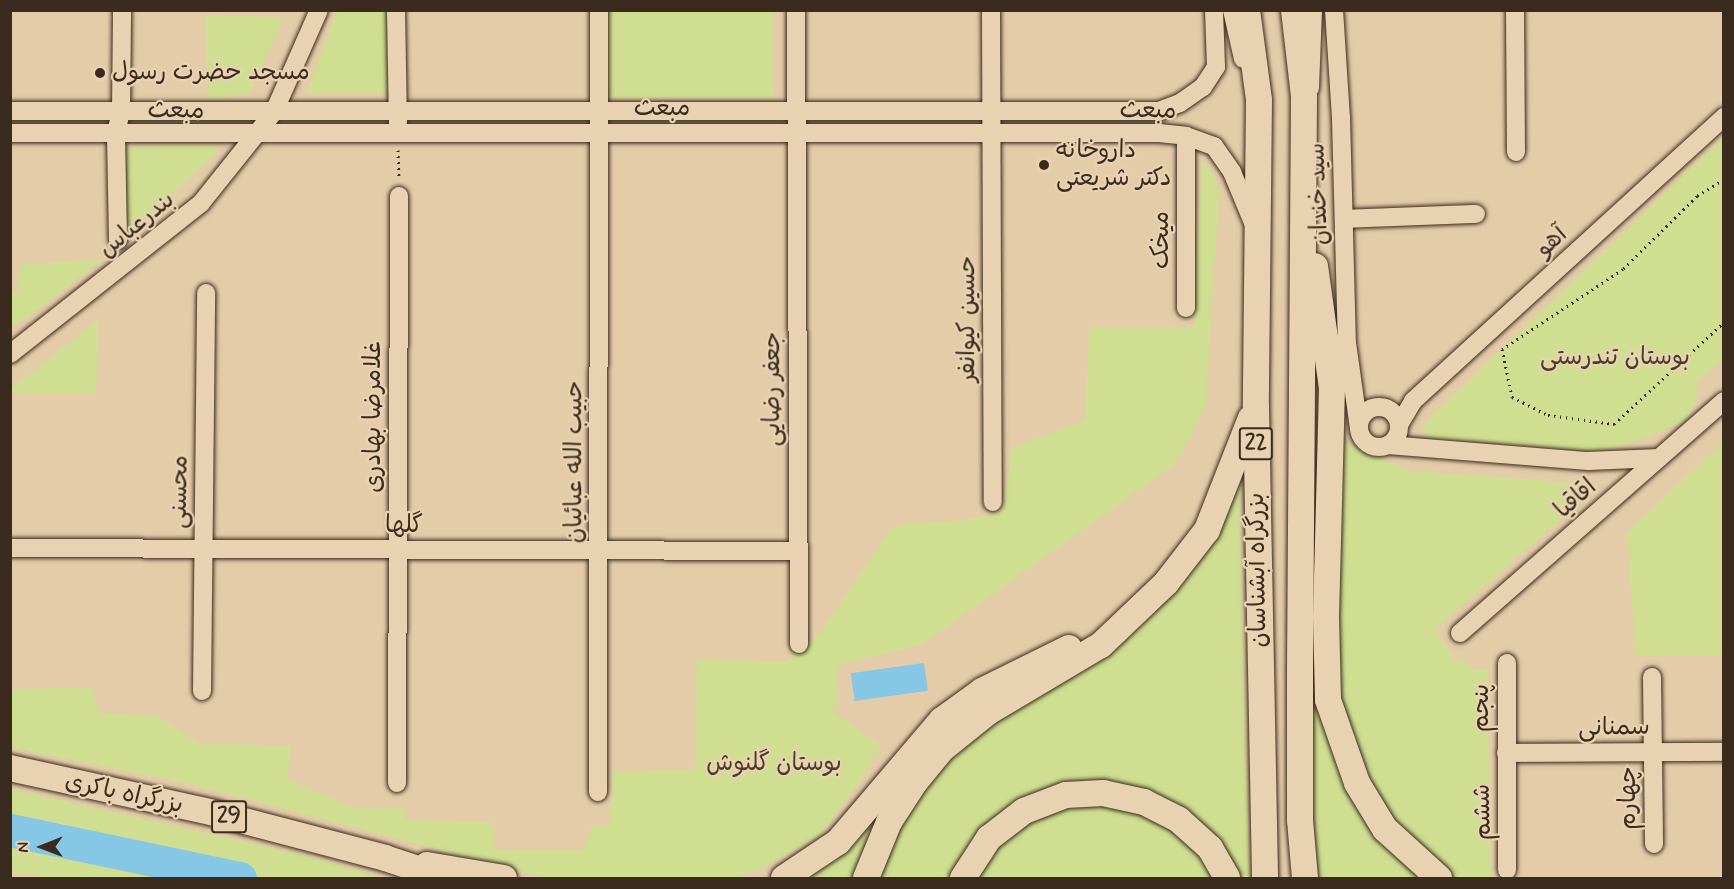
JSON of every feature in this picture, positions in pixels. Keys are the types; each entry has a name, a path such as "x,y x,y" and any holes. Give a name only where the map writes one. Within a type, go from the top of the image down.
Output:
{"highway":[{"name":"بزرگراه آبشناسان","path":"1247,10 1259,100 1256,407 1265,879"},
{"name":"بزرگراه آبشناسان","path":"1294,10 1304,128 1300,820 1305,879"},
{"path":"1305,212 1324,310 1332,388 1326,617 1328,700 1353,775 1385,829 1439,879"},
{"path":"866,879 889,822 915,782 942,749 988,712 1101,645 1166,583 1207,530 1256,407"},
{"path":"784,879 838,842 911,752 950,714 982,691 1129,620"},
{"name":"بزرگراه باکری","path":"10,768 214,813 386,858 445,879"},
{"path":"963,879 989,838 1024,811 1066,795 1103,793 1144,802 1179,820 1210,848 1227,879"},
{"path":"386,858 504,879"}],"street":[{"path":"118,240 116,134 121,111 122,10"},
{"name":"بندرعباس","path":"10,354 201,203 274,112 319,10"},
{"path":"396,10 398,133"},
{"name":"حبیب الله عبائیان","path":"598,792 599,10"},
{"name":"جعفر رضایی","path":"796,10 798,644"},
{"name":"حسین کیوانفر","path":"991,10 993,502"},
{"name":"مبعث","path":"10,111 1160,111 1180,104 1203,87 1216,67 1214,10"},
{"path":"1232,10 1259,132"},
{"path":"1304,128 1313,63 1313,10"},
{"name":"سید خندان","path":"1334,10 1351,376 1359,428"},
{"path":"1515,10 1516,152"},
{"name":"آهو","path":"1413,401 1724,117"},
{"name":"مبعث","path":"10,133 257,136 398,133 1186,136 1214,146 1232,172 1257,232"},
{"name":"میخک","path":"1186,136 1186,308"},
{"name":"غلامرضا بهادری","path":"397,783 399,196"},
{"path":"1344,219 1476,214"},
{"name":"محسنی","path":"202,691 206,293"},
{"path":"1351,376 1420,448"},
{"path":"1413,401 1380,407 1362,415 1359,428 1369,444 1588,461 1659,458"},
{"path":"1388,445 1413,401"},
{"name":"اقاقیا","path":"1460,633 1724,401"},
{"name":"گلها","path":"10,548 798,551"},
{"name":"پنجم","path":"1506,663 1506,753"},
{"name":"چهارم","path":"1652,677 1654,844"},
{"name":"سمنانی","path":"1506,753 1724,752"},
{"name":"ششم","path":"1506,753 1507,870"}],"path":[{"path":"398,133 399,196"},
{"path":"1724,179 1697,196 1623,269 1502,349 1512,398 1548,415 1614,424 1724,322"}],"green space":[{"path":"337,11 387,11 389,93 307,93"},
{"path":"608,11 774,11 774,97 608,97"},
{"path":"206,15 284,17 249,95 207,98"},
{"name":"بوستان تندرستی","path":"1723,137 1723,359 1697,382 1696,401 1685,421 1630,444 1595,451 1429,438 1423,428 1427,421"},
{"path":"217,145 215,154 127,234 123,147"},
{"name":"بوستان گلنوش","path":"1202,160 1215,176 1219,197 1205,410 1175,464 921,645 838,665 836,713 881,746 863,777 820,835 759,870 736,878 546,878 187,783 11,748 10,689 93,687 98,713 157,716 198,743 291,746 287,779 356,809 406,808 405,820 492,822 495,850 584,850 592,825 609,825 613,772 695,769 697,659 785,662 821,632 894,525 965,520 1004,511 1011,448 1085,421 1089,327 1194,327"},
{"path":"103,259 32,314 11,327 11,291 17,291 21,265"},
{"path":"98,320 96,393 11,393 11,389"},
{"path":"1336,438 1410,471 1578,483 1584,499 1435,629 1456,662 1463,657 1473,670 1487,670 1491,878 1451,878 1377,803 1339,715"},
{"path":"1723,442 1723,655 1636,656 1627,533"},
{"path":"1239,488 1249,878 1235,878 1212,839 1071,788 955,878 879,878 912,802 970,733 1066,676 1108,656 1154,615 1195,569 1220,530"},
{"path":"1312,661 1326,723 1428,878 1316,878"},
{"path":"1018,687 880,817 866,840 853,878 798,878 871,819"},
{"path":"10,789 304,855 382,878 46,878 11,872"},
{"path":"1130,804 1193,842 1213,878 970,878 985,852 1049,807"}],"water":[{"path":"924,663 928,691 855,701 851,673"}],"waterway":[{"path":"10,830 240,878"}],"place":[{"name":"مسجد حضرت رسول","path":"100,73"},
{"name":"داروخانه دکتر شریعتی","path":"1044,165"}]}
